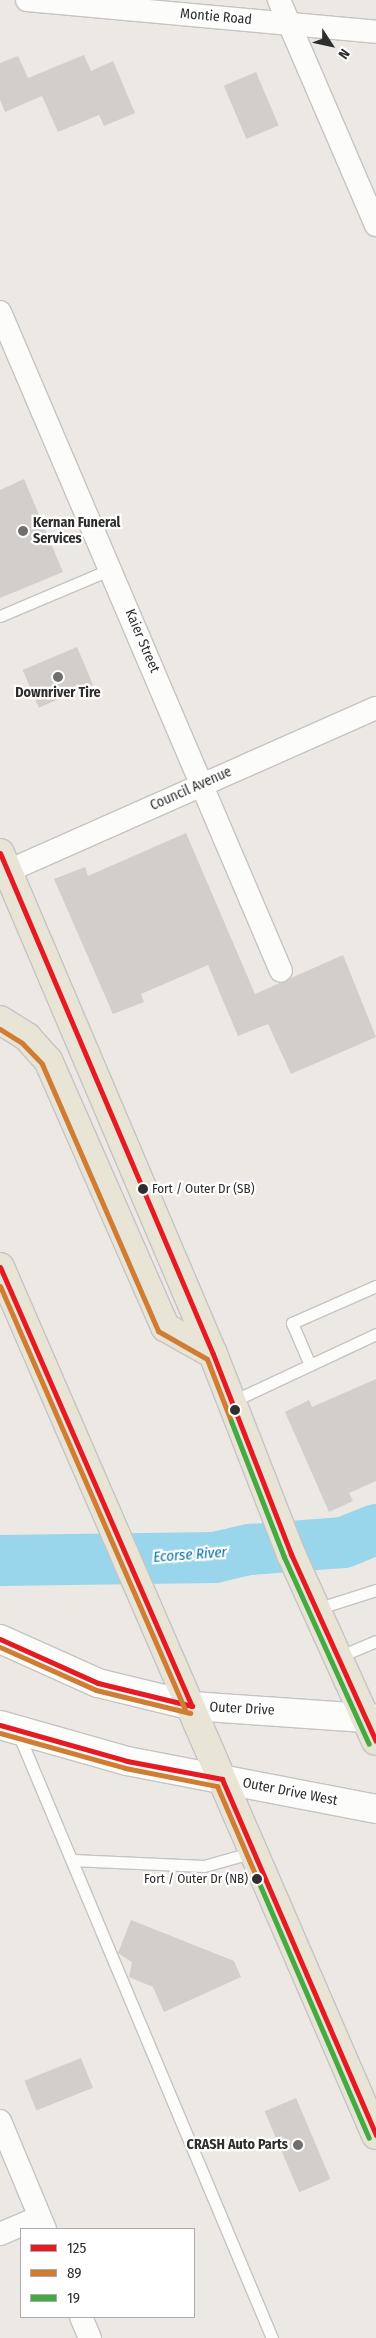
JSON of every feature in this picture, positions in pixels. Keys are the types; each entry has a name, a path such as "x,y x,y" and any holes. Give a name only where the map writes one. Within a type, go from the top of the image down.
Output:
{"main road":[{"path":"3,867 213,1354 276,1517 303,1580 372,1725"},
{"path":"0,1020 27,1037 48,1060 165,1327 213,1354"},
{"path":"0,1267 102,1506 192,1706 376,2135"},
{"name":"Outer Drive","path":"0,1640 98,1683 192,1706 372,1725"},
{"name":"Outer Drive West","path":"9,1728 127,1761 376,1809"}],"street":[{"name":"Montie Road","path":"27,0 376,32"},
{"path":"279,0 374,214"},
{"name":"Kaier Street","path":"0,312 203,783 281,970"},
{"name":"Council Avenue","path":"3,867 376,708"},
{"path":"0,2121 42,2223 23,2228"},
{"path":"0,2234 20,2229"},
{"path":"81,2318 90,2338"}],"lane":[{"path":"0,616 111,569"},
{"path":"310,1365 292,1323 376,1286"},
{"path":"231,1402 376,1334"},
{"path":"316,1609 376,1590"},
{"path":"338,1657 376,1641"},
{"path":"9,1728 72,1860 272,2338"},
{"path":"72,1860 204,1866 254,1852"}],"building":[{"path":"84,55 91,71 113,61 135,113 104,126 99,115 58,132 42,96 5,112 0,100 0,63 18,56 28,78"},
{"path":"256,72 279,125 246,139 224,86"},
{"name":"Kernan Funeral Services","path":"24,479 63,572 0,598 0,490"},
{"name":"Downriver Tire","path":"77,647 93,685 39,708 23,670"},
{"path":"186,833 255,994 343,955 376,1037 291,1074 268,1024 238,1036 208,965 141,994 144,1002 113,1014 54,879 85,867 88,876"},
{"path":"376,1379 376,1481 349,1493 353,1501 329,1512 285,1412 309,1400 312,1407"},
{"path":"131,1920 234,1961 241,1977 164,2012 153,1987 129,1977 132,1962 118,1953"},
{"path":"81,2058 93,2088 36,2111 24,2081"},
{"name":"CRASH Auto Parts","path":"296,2098 330,2179 299,2192 265,2111"}],"waterway":[{"name":"Ecorse River","path":"0,1560 214,1557 250,1549 343,1542 376,1529"}],"transit line":[{"name":"125","path":"0,853 213,1354 291,1554 376,1741"},
{"name":"89","path":"0,1029 22,1043 42,1064 158,1331 207,1359 231,1421"},
{"name":"125","path":"0,1267 192,1706"},
{"name":"89","path":"0,1286 185,1709"},
{"name":"19","path":"231,1421 284,1557 369,1744"},
{"name":"125","path":"0,1639 98,1683 192,1706"},
{"name":"89","path":"0,1647 96,1690 190,1713"},
{"name":"125","path":"0,1725 127,1761 222,1779 376,2135"},
{"name":"89","path":"0,1733 125,1768 217,1786 256,1876"},
{"name":"19","path":"256,1876 369,2138"}],"place":[{"name":"Kernan Funeral Services","path":"23,531"},
{"name":"Downriver Tire","path":"58,677"},
{"name":"Fort / Outer Dr (SB)","path":"143,1189"},
{"name":"Fort / Outer Dr (NB)","path":"257,1879"},
{"name":"CRASH Auto Parts","path":"298,2145"}]}
